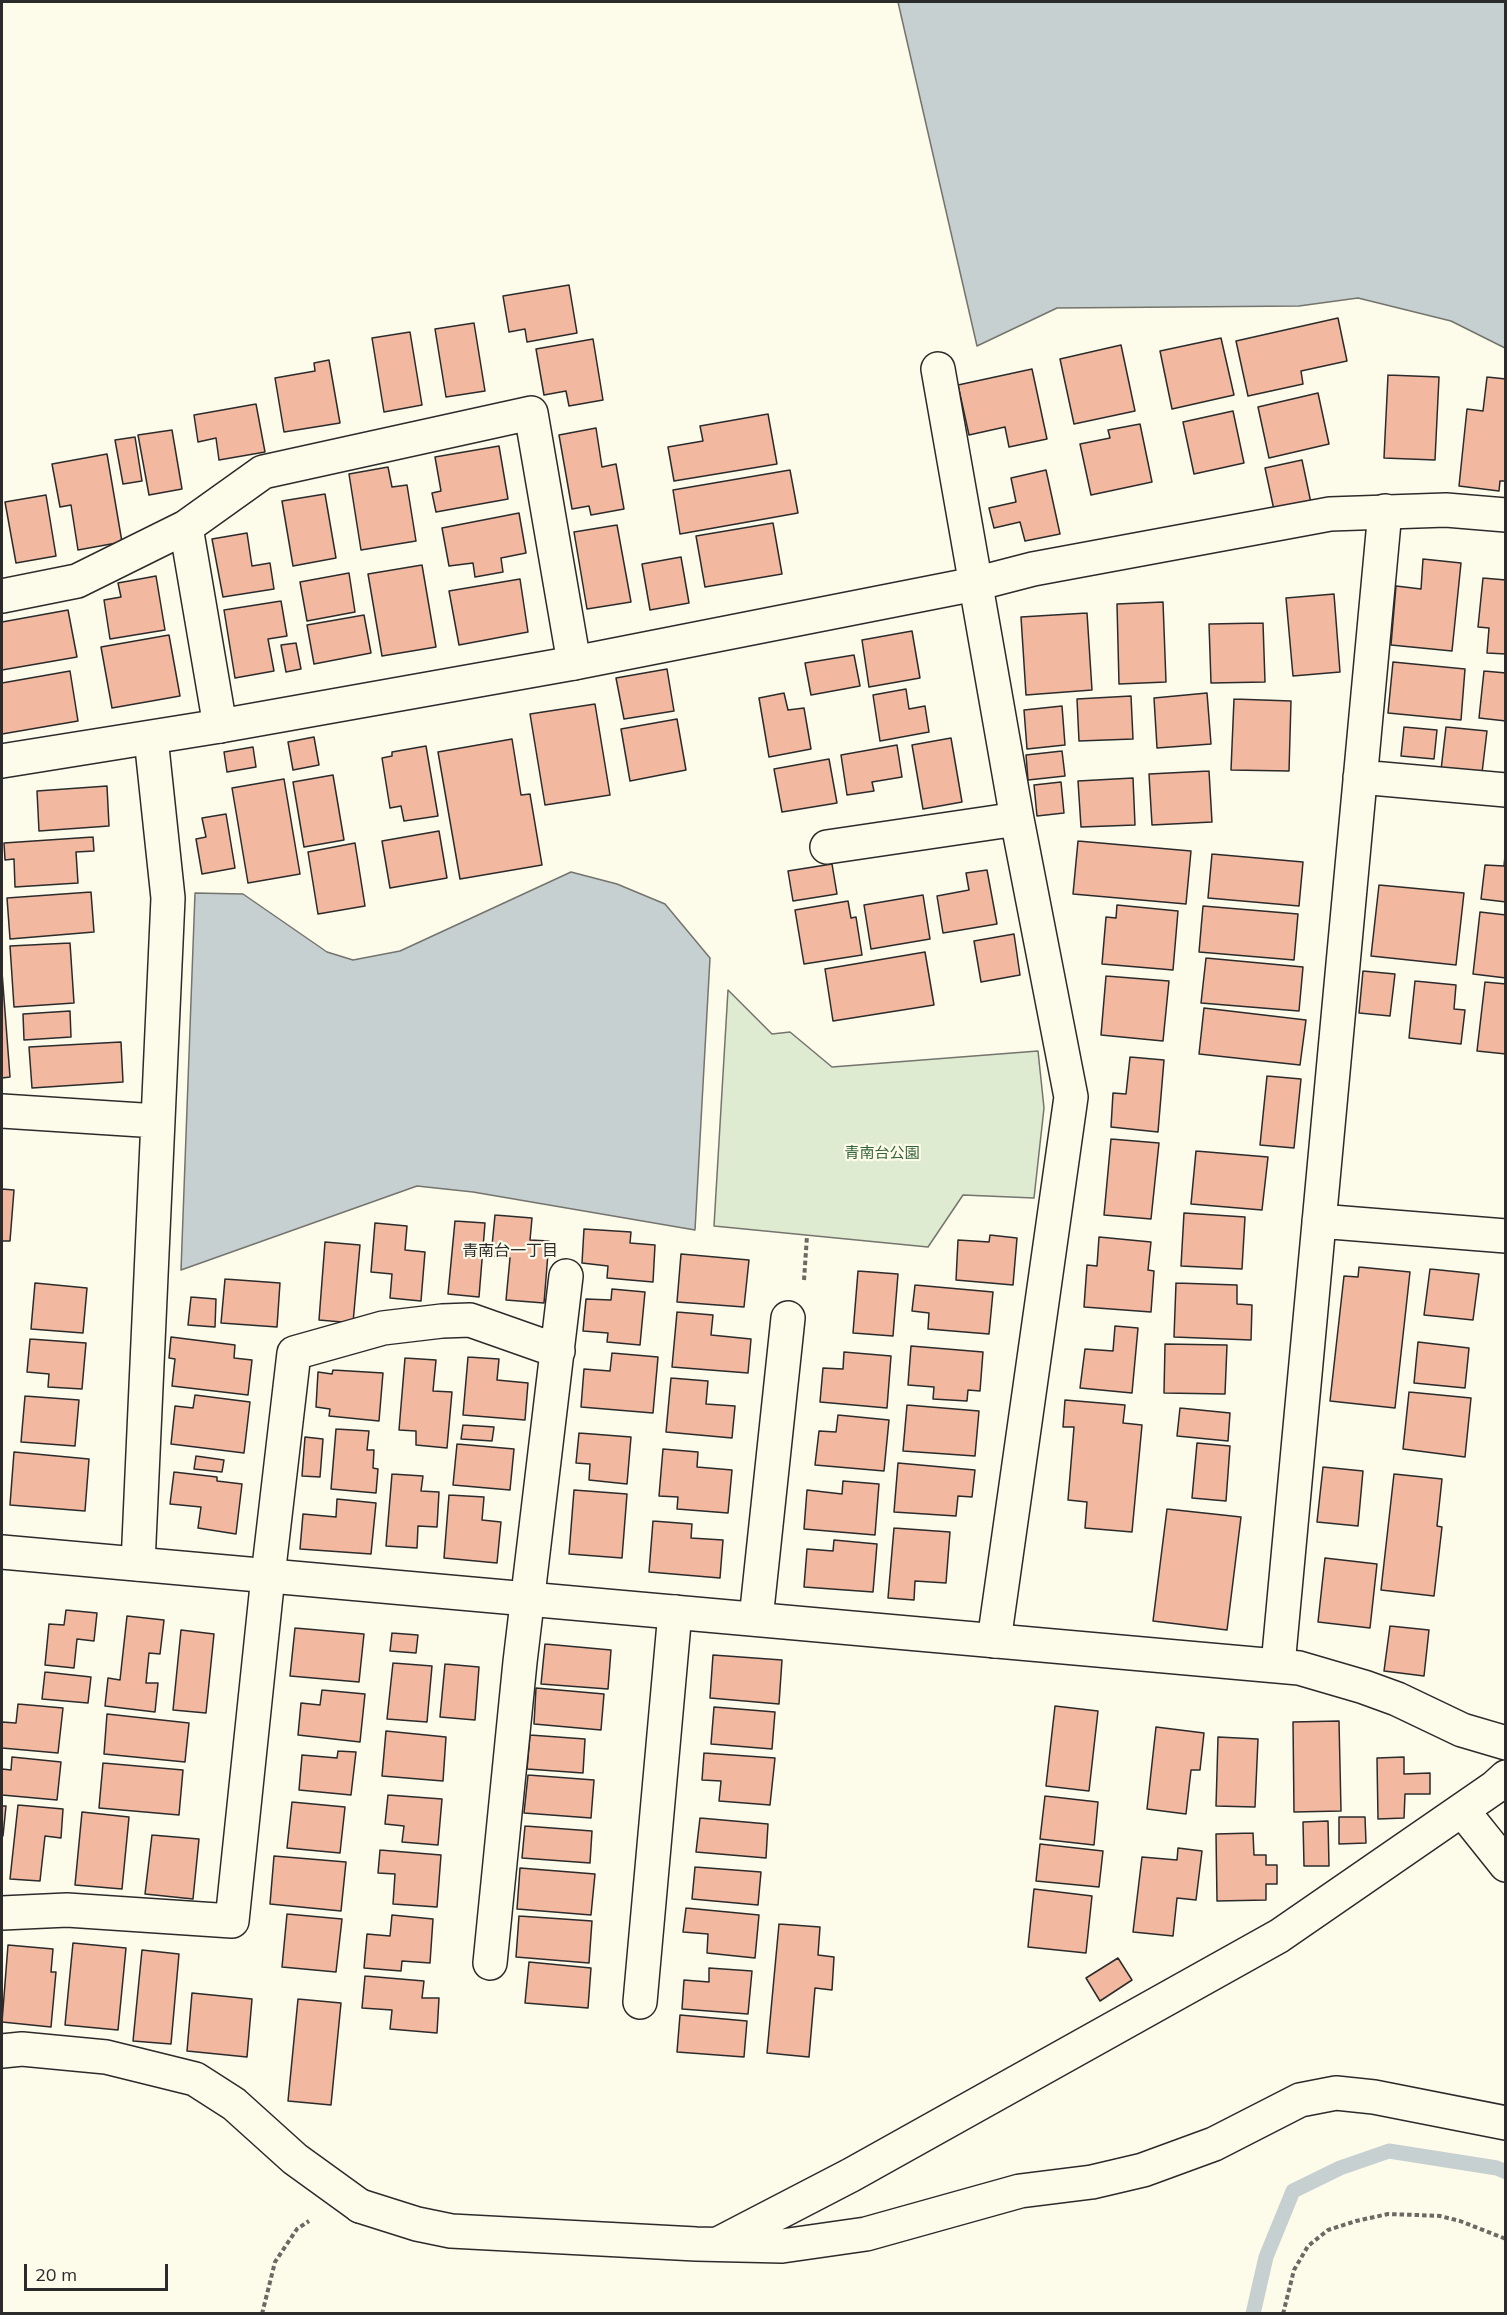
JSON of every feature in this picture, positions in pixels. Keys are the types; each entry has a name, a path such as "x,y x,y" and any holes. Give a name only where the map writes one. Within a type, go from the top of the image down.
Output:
{"street":[{"path":"938,369 1017,819 1071,1097 994,1641"},
{"path":"2,596 77,581 186,527 263,472 531,413 574,663"},
{"path":"2,761 151,738 574,663 975,584 1033,569 1330,513 1446,510 1506,515"},
{"path":"1278,1665 1385,511"},
{"path":"186,527 220,726"},
{"path":"138,1564 168,898 151,738"},
{"path":"1360,777 1506,790"},
{"path":"827,847 1017,819"},
{"path":"2,1111 157,1121"},
{"path":"1319,1221 1506,1236"},
{"path":"490,1963 528,1599 566,1276"},
{"path":"756,1619 788,1318"},
{"path":"2,1913 67,1910 232,1921 294,1353 383,1328 470,1320 558,1351"},
{"path":"2,1552 1278,1665 1299,1668 1364,1687 1397,1699 1462,1730 1506,1743"},
{"path":"640,2001 675,1612"},
{"path":"718,2244 851,2175 1279,1936 1495,1787 1506,1777"},
{"path":"1462,1810 1506,1865"},
{"path":"2,2051 22,2049 106,2057 195,2079 234,2104 295,2159 360,2206 417,2224 452,2231 718,2244 782,2246 866,2234 1020,2191 1092,2182 1143,2170 1214,2144 1300,2100 1336,2093 1374,2097 1506,2123"}],"path":[{"path":"262,2313 275,2262 297,2229 333,2206 360,2206"},
{"path":"1283,2313 1294,2270 1308,2246 1328,2230 1388,2214 1440,2216 1460,2221 1506,2239"}],"green space":[{"name":"青南台公園","path":"728,990 772,1034 790,1032 832,1067 1038,1051 1044,1108 1034,1198 963,1195 928,1247 714,1226"}],"shaded area":[{"path":"898,2 1505,2 1505,348 1451,321 1358,298 1299,306 1057,308 977,346"},
{"path":"571,872 617,884 665,904 710,958 695,1230 473,1192 417,1186 181,1270 195,893 243,894 327,952 353,960 400,951"}],"building":[{"path":"569,285 577,333 527,342 525,329 509,332 503,296"},
{"path":"1338,318 1347,361 1301,371 1303,384 1248,396 1236,341"},
{"path":"474,323 485,391 446,397 435,329"},
{"path":"410,332 422,405 384,412 372,338"},
{"path":"1221,338 1234,395 1172,409 1160,351"},
{"path":"593,339 603,400 569,406 566,391 544,395 536,349"},
{"path":"1121,345 1135,411 1074,424 1060,359"},
{"path":"329,360 340,423 284,432 275,378 315,371 314,363"},
{"path":"1032,369 1047,439 1009,447 1005,427 969,435 958,385"},
{"path":"1388,375 1439,377 1435,460 1384,458"},
{"path":"1487,377 1506,379 1506,481 1500,481 1499,491 1459,486 1467,409 1483,411"},
{"path":"1318,393 1329,444 1269,458 1258,407"},
{"path":"256,404 265,452 219,460 216,438 198,442 194,415"},
{"path":"1233,411 1244,463 1194,474 1183,422"},
{"path":"768,414 777,464 674,481 668,447 703,441 700,426"},
{"path":"1140,424 1152,482 1091,495 1080,444 1110,438 1108,430"},
{"path":"596,428 602,467 616,464 624,509 591,515 589,506 572,509 559,435"},
{"path":"172,430 182,489 149,495 138,435"},
{"path":"135,437 142,481 123,484 115,440"},
{"path":"499,446 508,499 436,512 432,493 441,491 435,457"},
{"path":"107,454 122,542 78,550 71,505 60,507 52,464"},
{"path":"1302,460 1311,503 1274,510 1265,468"},
{"path":"388,467 392,487 407,485 416,541 361,550 349,474"},
{"path":"790,470 798,513 680,534 673,490"},
{"path":"1046,470 1060,534 1025,541 1020,522 994,528 989,508 1016,502 1011,478"},
{"path":"325,494 336,558 293,566 282,501"},
{"path":"46,495 56,556 16,563 5,502"},
{"path":"519,513 526,553 501,558 503,572 475,577 473,563 449,566 442,528"},
{"path":"773,523 782,574 705,587 696,536"},
{"path":"617,525 631,602 587,609 574,532"},
{"path":"247,533 252,566 270,563 274,589 223,597 212,539"},
{"path":"681,557 689,603 650,610 642,564"},
{"path":"1423,559 1461,563 1452,651 1391,645 1396,586 1421,589"},
{"path":"422,565 436,647 382,656 368,574"},
{"path":"349,573 355,612 307,621 300,582"},
{"path":"156,576 165,630 110,639 104,600 121,597 118,583"},
{"path":"1483,578 1506,580 1506,654 1487,653 1489,628 1478,627"},
{"path":"520,579 528,632 459,645 449,591"},
{"path":"1334,594 1340,672 1293,676 1286,598"},
{"path":"281,601 287,636 268,639 274,671 235,678 224,610"},
{"path":"1163,602 1166,682 1119,684 1117,604"},
{"path":"68,610 77,657 2,670 2,622"},
{"path":"1087,613 1092,690 1026,695 1021,617"},
{"path":"364,615 371,653 314,664 307,625"},
{"path":"1263,623 1265,682 1211,683 1209,624"},
{"path":"912,631 920,678 869,687 862,640"},
{"path":"169,635 180,696 112,708 101,647"},
{"path":"296,643 301,669 286,672 281,645"},
{"path":"854,655 860,686 811,695 805,663"},
{"path":"1393,662 1465,669 1461,720 1388,713"},
{"path":"667,669 674,711 624,719 616,678"},
{"path":"70,671 78,721 2,734 2,683"},
{"path":"1484,671 1506,673 1506,721 1479,718"},
{"path":"906,689 909,709 925,706 929,732 880,741 873,695"},
{"path":"784,693 788,710 804,708 811,749 769,757 759,698"},
{"path":"1207,693 1211,744 1157,748 1154,698"},
{"path":"1131,696 1133,739 1079,741 1077,699"},
{"path":"1234,699 1291,701 1289,771 1231,770"},
{"path":"595,704 610,795 545,805 530,714"},
{"path":"1062,706 1065,745 1027,749 1024,710"},
{"path":"677,719 686,770 630,781 621,729"},
{"path":"1404,727 1437,730 1434,759 1401,756"},
{"path":"1446,727 1487,731 1482,773 1441,770"},
{"path":"314,737 319,765 293,770 288,742"},
{"path":"951,738 962,802 923,809 912,745"},
{"path":"512,739 521,795 530,794 542,865 460,879 438,752"},
{"path":"897,745 902,777 872,782 874,791 847,795 841,755"},
{"path":"426,746 438,816 404,821 401,806 390,808 382,758 392,756 392,752"},
{"path":"253,747 256,767 227,772 224,752"},
{"path":"1062,751 1065,776 1028,780 1026,755"},
{"path":"829,759 837,803 782,812 774,769"},
{"path":"1209,771 1212,822 1152,825 1149,774"},
{"path":"333,775 344,840 304,847 293,782"},
{"path":"1133,778 1135,825 1081,827 1078,781"},
{"path":"284,779 300,874 248,883 232,788"},
{"path":"1061,782 1064,813 1037,816 1034,785"},
{"path":"107,786 109,826 39,831 37,791"},
{"path":"226,814 235,868 202,874 196,839 206,837 202,818"},
{"path":"439,831 447,878 390,888 382,841"},
{"path":"93,837 94,851 76,852 78,883 15,887 14,859 5,860 4,843"},
{"path":"1078,841 1191,851 1186,904 1073,894"},
{"path":"355,843 365,906 318,914 308,852"},
{"path":"1506,846 1506,902 1481,899 1485,865 1504,866"},
{"path":"1212,854 1303,862 1299,906 1208,898"},
{"path":"832,864 837,894 793,901 788,871"},
{"path":"987,870 997,924 943,933 937,896 969,890 966,873"},
{"path":"1379,885 1464,893 1456,965 1371,956"},
{"path":"91,892 94,932 10,939 7,898"},
{"path":"923,895 930,939 871,949 864,905"},
{"path":"848,901 851,918 856,917 862,955 804,964 795,910"},
{"path":"1117,905 1178,911 1173,970 1102,964 1106,917 1116,918"},
{"path":"1203,906 1298,914 1294,960 1199,952"},
{"path":"1480,912 1506,915 1506,978 1473,974"},
{"path":"1014,934 1020,975 981,982 974,941"},
{"path":"70,943 74,1003 14,1007 10,946"},
{"path":"925,952 934,1005 833,1021 825,969"},
{"path":"1206,958 1303,967 1299,1011 1201,1003"},
{"path":"1363,971 1395,974 1390,1016 1359,1013"},
{"path":"2,972 10,1077 2,1078"},
{"path":"1106,976 1169,981 1163,1041 1101,1035"},
{"path":"1415,981 1456,985 1454,1009 1465,1010 1461,1044 1409,1038"},
{"path":"1485,982 1506,984 1506,1054 1477,1051"},
{"path":"1204,1008 1306,1020 1300,1065 1199,1054"},
{"path":"70,1011 71,1037 24,1040 23,1014"},
{"path":"121,1042 123,1082 32,1088 29,1047"},
{"path":"1130,1057 1164,1060 1158,1132 1111,1127 1113,1093 1126,1094"},
{"path":"1267,1076 1301,1079 1294,1148 1260,1145"},
{"path":"1111,1139 1159,1143 1151,1219 1104,1215"},
{"path":"1196,1151 1268,1157 1262,1210 1191,1204"},
{"path":"2,1189 14,1190 10,1241 2,1241"},
{"path":"1184,1213 1245,1217 1242,1269 1181,1266"},
{"path":"495,1215 532,1218 530,1240 549,1241 544,1303 506,1300 510,1258 491,1256"},
{"path":"455,1221 485,1223 479,1297 448,1294"},
{"path":"375,1223 407,1226 405,1250 425,1252 421,1301 390,1298 392,1274 371,1272"},
{"path":"584,1229 631,1232 630,1243 655,1245 653,1282 607,1278 608,1266 582,1263"},
{"path":"990,1235 1017,1238 1013,1285 956,1280 958,1240 989,1242"},
{"path":"1099,1237 1151,1242 1148,1270 1154,1271 1151,1312 1084,1307 1087,1265 1097,1266"},
{"path":"325,1242 360,1245 353,1323 319,1320"},
{"path":"681,1254 749,1260 744,1307 677,1302"},
{"path":"1359,1267 1410,1272 1395,1408 1330,1401 1344,1276 1358,1277"},
{"path":"1430,1269 1479,1274 1473,1320 1424,1315"},
{"path":"858,1271 898,1274 893,1336 853,1333"},
{"path":"225,1279 280,1283 277,1327 221,1323"},
{"path":"35,1283 87,1288 83,1333 31,1329"},
{"path":"1176,1283 1237,1285 1237,1304 1252,1305 1251,1340 1174,1337"},
{"path":"915,1285 993,1292 989,1334 928,1329 929,1313 912,1311"},
{"path":"612,1289 645,1292 640,1345 607,1342 608,1333 583,1331 586,1299 611,1300"},
{"path":"191,1297 216,1299 215,1327 188,1325"},
{"path":"677,1312 713,1315 711,1335 751,1339 748,1373 672,1367"},
{"path":"1115,1326 1138,1328 1132,1393 1080,1388 1085,1349 1113,1351"},
{"path":"171,1337 235,1345 234,1358 252,1360 248,1395 172,1386 175,1359 169,1358"},
{"path":"30,1339 86,1343 82,1389 48,1387 49,1374 27,1372"},
{"path":"1418,1342 1469,1348 1465,1388 1414,1383"},
{"path":"1165,1344 1227,1345 1225,1394 1164,1393"},
{"path":"911,1346 983,1352 980,1391 968,1390 967,1401 933,1399 934,1387 908,1385"},
{"path":"844,1352 891,1356 887,1408 820,1402 823,1368 843,1369"},
{"path":"612,1353 658,1357 653,1413 581,1407 584,1369 610,1371"},
{"path":"468,1357 499,1359 497,1380 528,1383 525,1420 463,1415"},
{"path":"405,1358 436,1360 433,1391 452,1392 447,1448 416,1445 416,1431 399,1430"},
{"path":"333,1370 383,1373 379,1421 329,1416 330,1409 316,1407 318,1372 332,1374"},
{"path":"671,1378 708,1381 706,1404 735,1406 732,1438 666,1432"},
{"path":"1409,1392 1471,1398 1465,1457 1403,1449"},
{"path":"195,1395 250,1402 244,1453 171,1444 175,1406 193,1408"},
{"path":"25,1396 79,1400 75,1446 21,1442"},
{"path":"1065,1400 1125,1405 1123,1423 1142,1425 1132,1532 1085,1528 1087,1502 1068,1500 1074,1427 1063,1427"},
{"path":"907,1405 979,1411 975,1456 903,1451"},
{"path":"1180,1408 1230,1413 1228,1441 1177,1436"},
{"path":"838,1415 889,1420 884,1471 815,1465 819,1431 836,1432"},
{"path":"463,1425 494,1427 492,1441 461,1439"},
{"path":"336,1429 369,1431 367,1450 374,1450 373,1468 378,1469 376,1493 331,1489"},
{"path":"579,1433 631,1437 627,1484 589,1480 590,1464 576,1463"},
{"path":"305,1437 323,1439 320,1477 302,1476"},
{"path":"1197,1443 1230,1446 1226,1501 1192,1498"},
{"path":"457,1444 514,1449 510,1490 453,1485"},
{"path":"663,1449 698,1452 697,1467 732,1470 728,1513 677,1509 678,1497 659,1496"},
{"path":"14,1452 89,1459 85,1511 10,1505"},
{"path":"196,1456 224,1460 222,1472 194,1469"},
{"path":"898,1463 975,1470 972,1497 958,1496 956,1516 894,1512"},
{"path":"1323,1467 1363,1471 1358,1526 1317,1522"},
{"path":"174,1472 217,1477 217,1481 242,1484 236,1534 198,1528 201,1507 170,1504"},
{"path":"392,1474 423,1476 421,1491 439,1492 437,1527 418,1526 417,1548 386,1546"},
{"path":"1394,1474 1442,1479 1437,1526 1442,1527 1434,1596 1381,1590"},
{"path":"843,1481 879,1484 875,1535 804,1529 807,1490 842,1494"},
{"path":"574,1490 627,1494 622,1558 569,1554"},
{"path":"449,1495 484,1497 482,1520 501,1522 497,1563 444,1558"},
{"path":"337,1499 376,1503 371,1554 300,1549 303,1514 336,1517"},
{"path":"1167,1509 1241,1517 1227,1630 1153,1621"},
{"path":"653,1521 692,1524 691,1538 723,1540 720,1578 649,1572"},
{"path":"894,1528 950,1532 946,1583 915,1581 914,1600 888,1598"},
{"path":"834,1540 877,1544 873,1592 804,1587 807,1549 833,1551"},
{"path":"1325,1558 1377,1564 1370,1628 1318,1622"},
{"path":"66,1610 97,1613 94,1641 77,1639 74,1668 45,1665 49,1624 64,1625"},
{"path":"127,1616 164,1620 160,1654 149,1653 146,1683 158,1683 155,1712 105,1706 108,1678 120,1680"},
{"path":"1390,1626 1429,1630 1424,1676 1384,1671"},
{"path":"295,1628 364,1634 359,1682 290,1676"},
{"path":"181,1630 214,1634 206,1713 173,1710"},
{"path":"392,1633 418,1635 416,1653 390,1651"},
{"path":"545,1644 611,1650 608,1689 541,1684"},
{"path":"713,1655 782,1660 779,1704 710,1698"},
{"path":"393,1663 432,1666 427,1722 387,1719"},
{"path":"445,1664 479,1667 475,1720 440,1717"},
{"path":"45,1672 91,1677 88,1703 42,1699"},
{"path":"536,1688 604,1694 601,1730 534,1724"},
{"path":"322,1690 365,1694 360,1742 298,1735 301,1703 320,1705"},
{"path":"18,1704 63,1708 58,1753 2,1748 2,1722 16,1723"},
{"path":"1055,1706 1098,1711 1089,1791 1046,1786"},
{"path":"714,1707 775,1712 772,1749 711,1744"},
{"path":"107,1714 189,1723 185,1762 104,1754"},
{"path":"1339,1721 1341,1811 1294,1812 1293,1722"},
{"path":"1156,1727 1204,1733 1200,1770 1191,1770 1186,1814 1147,1809"},
{"path":"386,1731 446,1737 443,1781 382,1776"},
{"path":"530,1735 585,1739 583,1773 527,1769"},
{"path":"1218,1737 1258,1739 1255,1807 1216,1806"},
{"path":"338,1751 356,1752 351,1795 299,1790 302,1755 337,1758"},
{"path":"704,1753 775,1758 770,1805 719,1801 721,1781 702,1780"},
{"path":"12,1757 61,1762 57,1800 2,1795 2,1769 11,1770"},
{"path":"1404,1757 1404,1774 1430,1773 1430,1794 1405,1794 1404,1818 1378,1819 1377,1758"},
{"path":"103,1763 183,1770 179,1815 99,1808"},
{"path":"528,1775 594,1780 591,1818 524,1813"},
{"path":"388,1795 442,1799 438,1845 402,1842 404,1826 385,1824"},
{"path":"1045,1796 1098,1802 1094,1845 1040,1839"},
{"path":"292,1802 345,1807 340,1853 287,1848"},
{"path":"18,1805 63,1809 61,1838 45,1836 40,1881 10,1879"},
{"path":"2,1806 6,1806 3,1836 2,1836"},
{"path":"82,1812 129,1817 122,1889 75,1885"},
{"path":"1339,1817 1365,1817 1366,1843 1339,1844"},
{"path":"700,1818 768,1824 766,1858 696,1852"},
{"path":"1328,1821 1329,1866 1304,1866 1303,1822"},
{"path":"525,1826 592,1831 590,1863 522,1858"},
{"path":"1253,1833 1254,1855 1266,1855 1266,1865 1277,1865 1277,1884 1266,1884 1266,1900 1217,1901 1216,1834"},
{"path":"152,1835 199,1839 193,1899 145,1894"},
{"path":"1040,1844 1103,1851 1099,1887 1036,1881"},
{"path":"1178,1848 1202,1851 1196,1900 1177,1898 1173,1936 1133,1932 1142,1857 1177,1860"},
{"path":"380,1850 441,1855 437,1907 393,1904 395,1874 378,1873"},
{"path":"274,1856 346,1862 341,1911 270,1904"},
{"path":"695,1867 761,1872 758,1905 692,1899"},
{"path":"520,1868 595,1874 591,1915 517,1909"},
{"path":"1034,1889 1092,1896 1086,1953 1028,1947"},
{"path":"686,1908 759,1915 755,1958 707,1953 708,1934 683,1932"},
{"path":"287,1914 342,1919 336,1972 282,1967"},
{"path":"392,1915 433,1919 430,1963 402,1961 401,1971 364,1968 367,1934 390,1936"},
{"path":"519,1916 592,1921 589,1963 516,1957"},
{"path":"779,1924 820,1927 818,1955 834,1957 832,1990 815,1988 809,2057 767,2053"},
{"path":"73,1943 126,1948 118,2030 65,2025"},
{"path":"8,1945 53,1949 51,1972 56,1972 51,2027 2,2022"},
{"path":"142,1950 179,1954 171,2044 133,2041"},
{"path":"1118,1958 1132,1980 1100,2001 1086,1978"},
{"path":"529,1962 591,1968 588,2008 525,2003"},
{"path":"709,1968 752,1971 748,2014 682,2009 684,1980 709,1982"},
{"path":"365,1976 424,1981 422,1998 439,1998 437,2033 390,2029 392,2010 362,2008"},
{"path":"192,1993 252,1999 247,2057 187,2051"},
{"path":"298,1999 341,2003 331,2105 288,2101"},
{"path":"680,2015 747,2021 744,2057 677,2052"}],"waterway":[{"path":"1253,2314 1266,2257 1293,2191 1340,2168 1389,2151 1497,2168 1506,2172"}],"district":[{"name":"青南台一丁目","path":"510,1251"}]}
